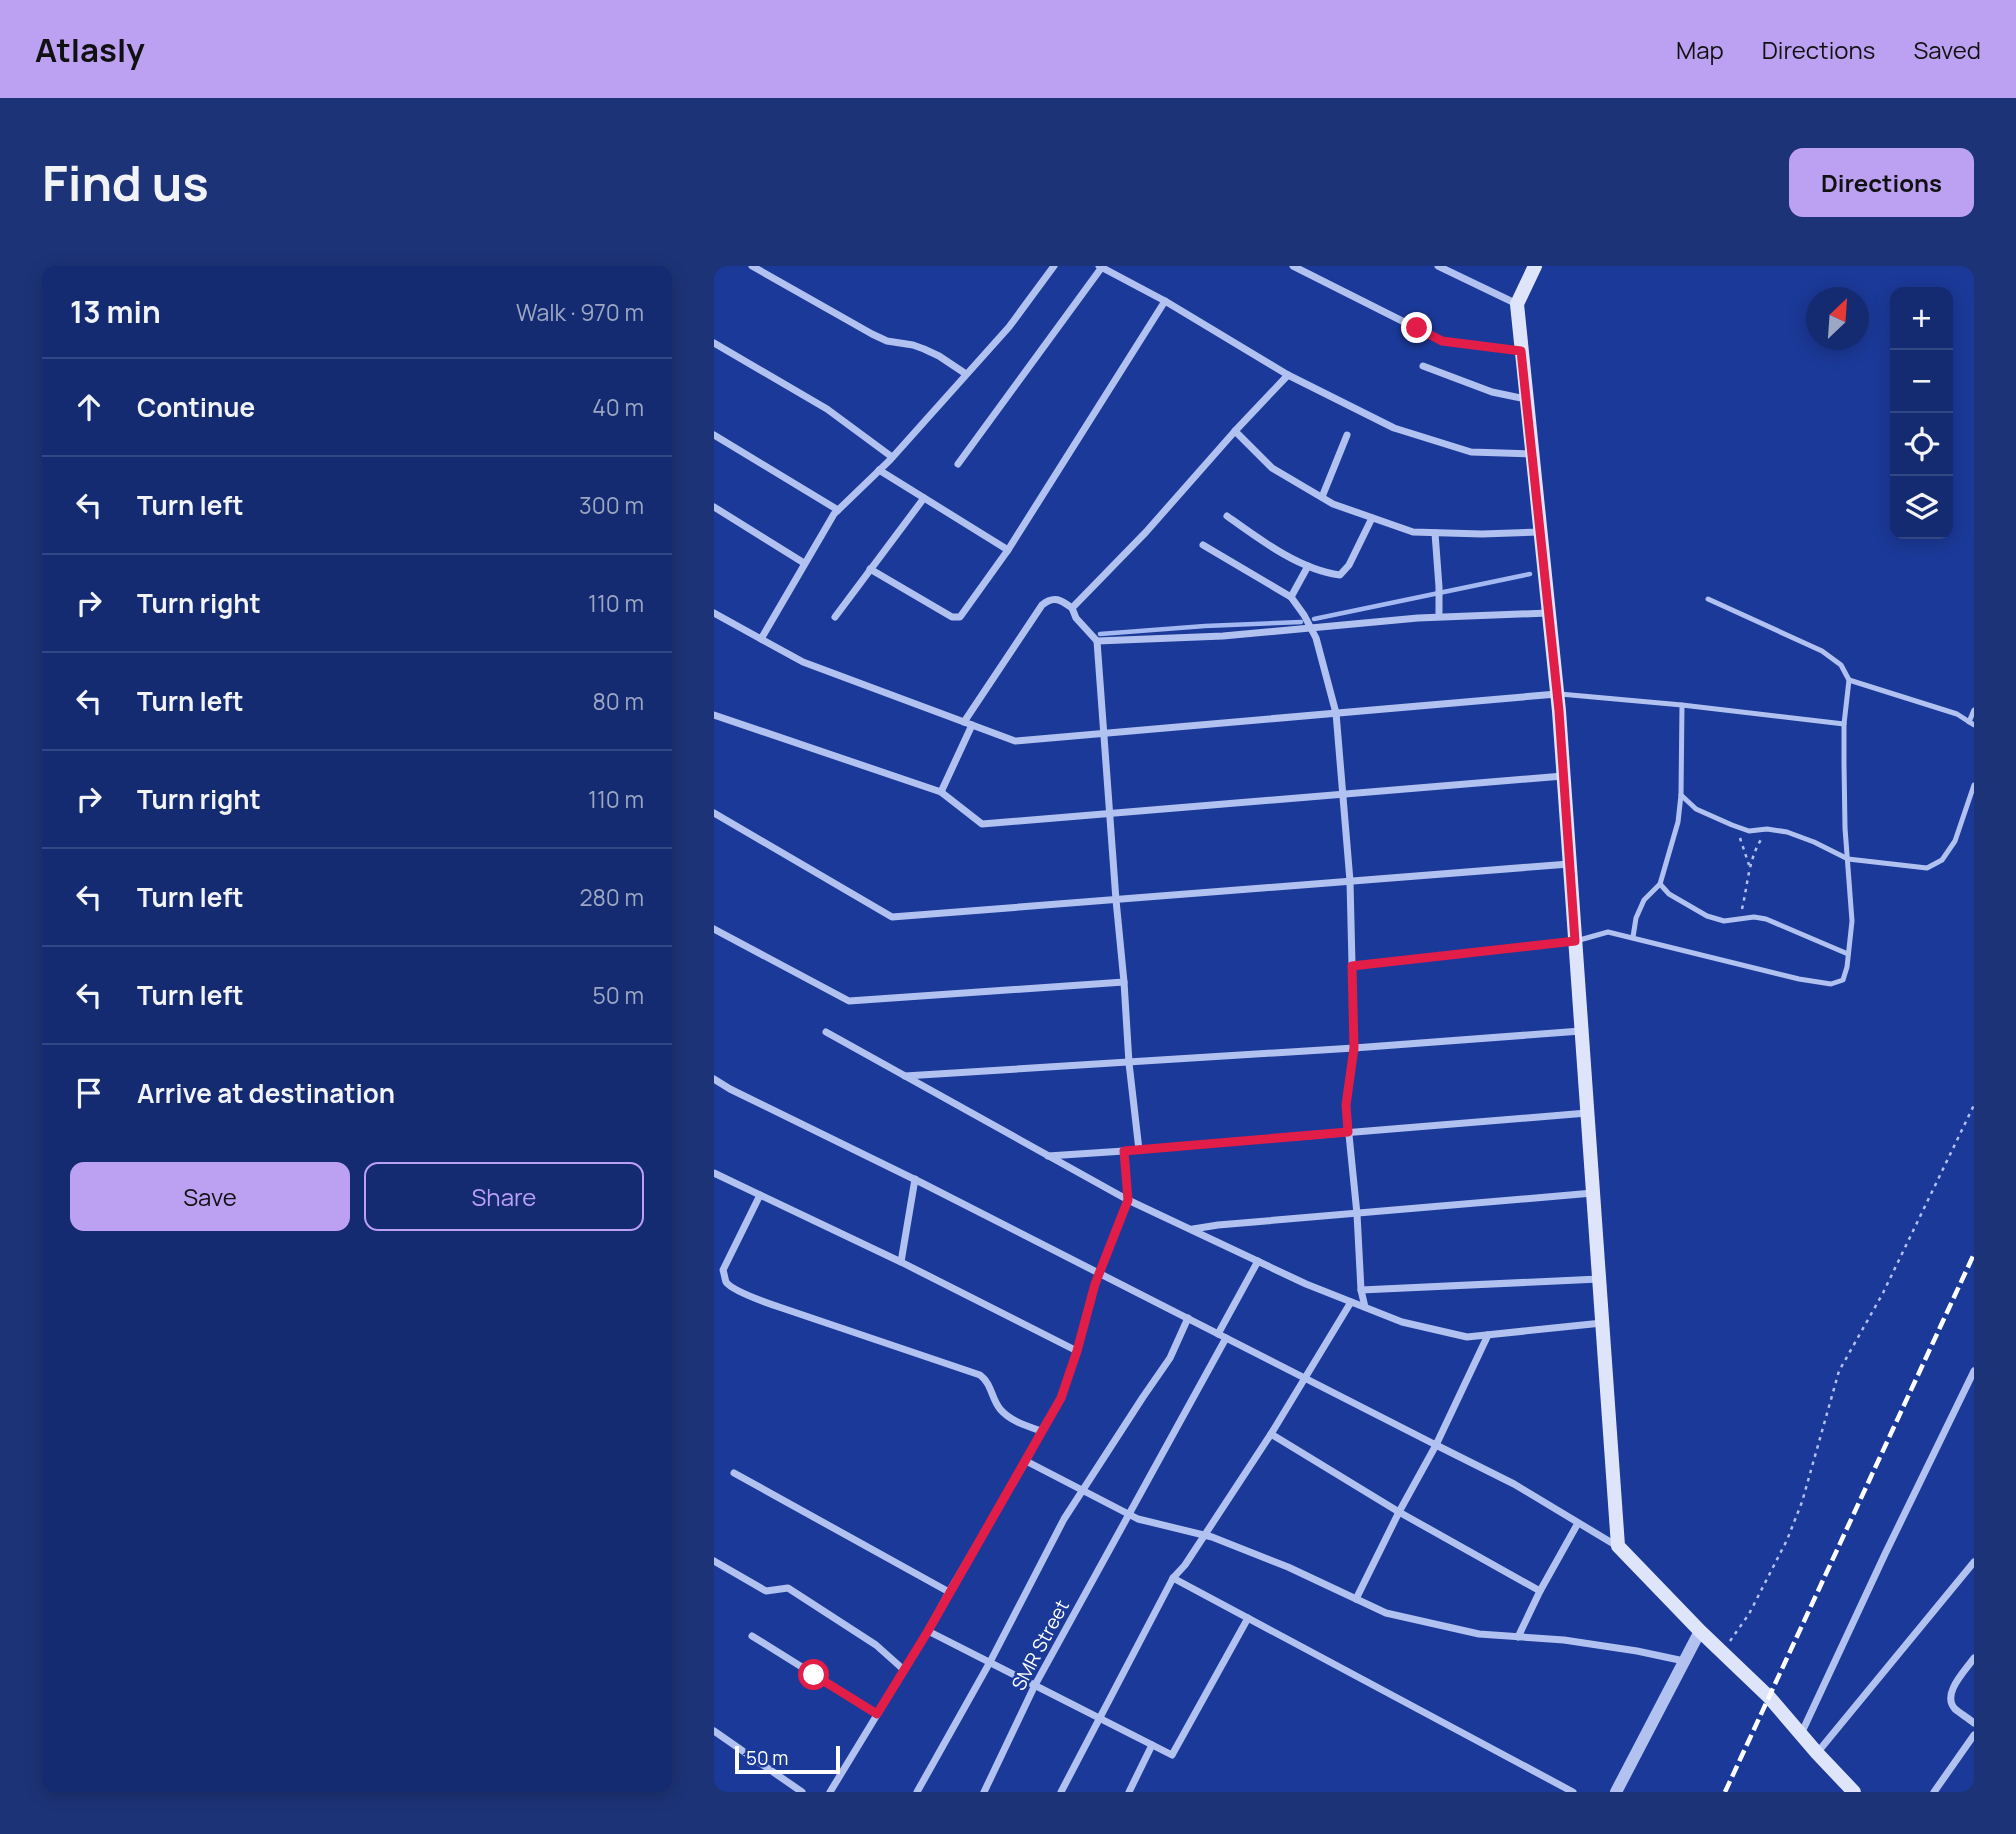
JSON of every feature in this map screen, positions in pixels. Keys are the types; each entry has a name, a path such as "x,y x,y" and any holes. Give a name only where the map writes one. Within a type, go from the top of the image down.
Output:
{"main road":[{"path":"1535,266 1517,304 1557,694 1618,1546 1700,1631 1769,1697 1854,1792"}],"street":[{"path":"752,266 872,334 887,341 924,349 966,374"},
{"path":"761,639 838,510 892,457 1009,327 1055,266"},
{"path":"1293,266 1442,341 1521,351"},
{"path":"1438,266 1517,304"},
{"path":"958,464 1101,267 1165,301 1288,375 1394,428 1471,452 1532,454"},
{"path":"870,569 957,618 1009,550 1165,301"},
{"path":"714,343 827,409 892,457"},
{"path":"1423,366 1492,392 1527,399"},
{"path":"1072,608 1146,532 1235,430 1288,375"},
{"path":"1235,430 1272,468 1333,504 1413,532 1540,532"},
{"path":"714,435 838,510"},
{"path":"1322,497 1347,435"},
{"path":"879,470 1009,550"},
{"path":"835,617 924,498"},
{"path":"714,507 804,563"},
{"path":"1227,516 1264,543 1308,566 1340,575 1344,573 1372,518"},
{"path":"1435,533 1439,616"},
{"path":"1203,545 1291,597 1312,628 1336,713 1350,881 1354,1048 1346,1105 1364,1307"},
{"path":"1291,597 1308,566"},
{"path":"941,792 968,723 1042,605 1055,598 1072,608 1076,618 1097,641 1129,1063 1139,1150"},
{"path":"714,613 803,662 1015,741 1557,694"},
{"path":"1097,641 1223,636 1439,616 1548,613"},
{"path":"714,715 941,792 982,824 1563,776"},
{"path":"714,813 892,917 1569,864"},
{"path":"714,929 849,1001 1124,982"},
{"path":"1352,966 1575,941"},
{"path":"905,1076 1581,1031"},
{"path":"826,1032 1128,1200 1306,1284 1402,1322 1467,1337 1602,1323"},
{"path":"714,1079 1514,1484 1618,1546"},
{"path":"1048,1156 1587,1113"},
{"path":"830,1792 928,1631 1061,1398 1099,1272 1128,1200 1124,1151"},
{"path":"714,1173 901,1262 1077,1351"},
{"path":"901,1262 915,1179"},
{"path":"1192,1229 1593,1193"},
{"path":"760,1195 723,1270 725,1280 729,1284 754,1298 980,1375 990,1385 992,1396 1000,1410 1010,1418 1041,1432"},
{"path":"1219,1334 1258,1261"},
{"path":"1362,1290 1599,1279"},
{"path":"1061,1792 1173,1578 1185,1565 1270,1434 1351,1302"},
{"path":"916,1792 990,1662 1064,1519 1170,1358 1188,1318"},
{"path":"1356,1599 1399,1511 1436,1445 1488,1335"},
{"name":"SMR Street","path":"984,1792 1035,1685 1226,1338"},
{"path":"1801,1734 1974,1371"},
{"path":"1270,1434 1541,1591"},
{"path":"1026,1461 1138,1519 1204,1535 1288,1567 1386,1614 1479,1633 1576,1642 1684,1661"},
{"path":"734,1473 949,1592"},
{"path":"1518,1637 1578,1522"},
{"path":"714,1562 766,1591 788,1588 876,1645 904,1670"},
{"path":"1817,1753 1974,1562"},
{"path":"1173,1578 1573,1792"},
{"path":"928,1631 1171,1755 1248,1618"},
{"path":"1616,1792 1700,1631"},
{"path":"752,1636 877,1714"},
{"path":"1974,1658 1952,1688 1951,1701 1953,1707 1974,1723"},
{"path":"714,1731 802,1792"},
{"path":"1934,1792 1974,1735"},
{"path":"1129,1792 1152,1745"}],"lane":[{"path":"1575,941 1608,932 1800,979 1831,984 1843,980 1852,921 1845,828 1844,724 1849,680 1841,665 1822,651 1708,599"},
{"path":"1849,680 1957,714 1972,723 1974,710"},
{"path":"1557,694 1844,724"},
{"path":"1633,937 1636,918 1644,900 1660,884 1678,822 1682,705"},
{"path":"1681,795 1696,808 1749,831 1787,832 1849,859 1927,868 1942,860 1955,841 1974,785"},
{"path":"1660,884 1669,894 1707,916 1724,921 1754,917 1766,919 1848,954"}],"path":[{"path":"1738,827 1749,865"},
{"path":"1738,919 1747,889 1749,865 1767,830"},
{"path":"1722,1652 1749,1614 1787,1539 1802,1502 1839,1371 1883,1293 1974,1105"}],"waterway":[{"path":"1314,619 1530,574"},
{"path":"1100,634 1301,622"}],"railway":[{"path":"1725,1792 1974,1254"}],"route":[{"path":"814,1675 877,1714 928,1631 1026,1461 1068,1382 1095,1284 1128,1200 1124,1151 1348,1132 1346,1105 1354,1048 1352,966 1575,941 1559,711 1521,351 1442,341 1417,328"}]}
